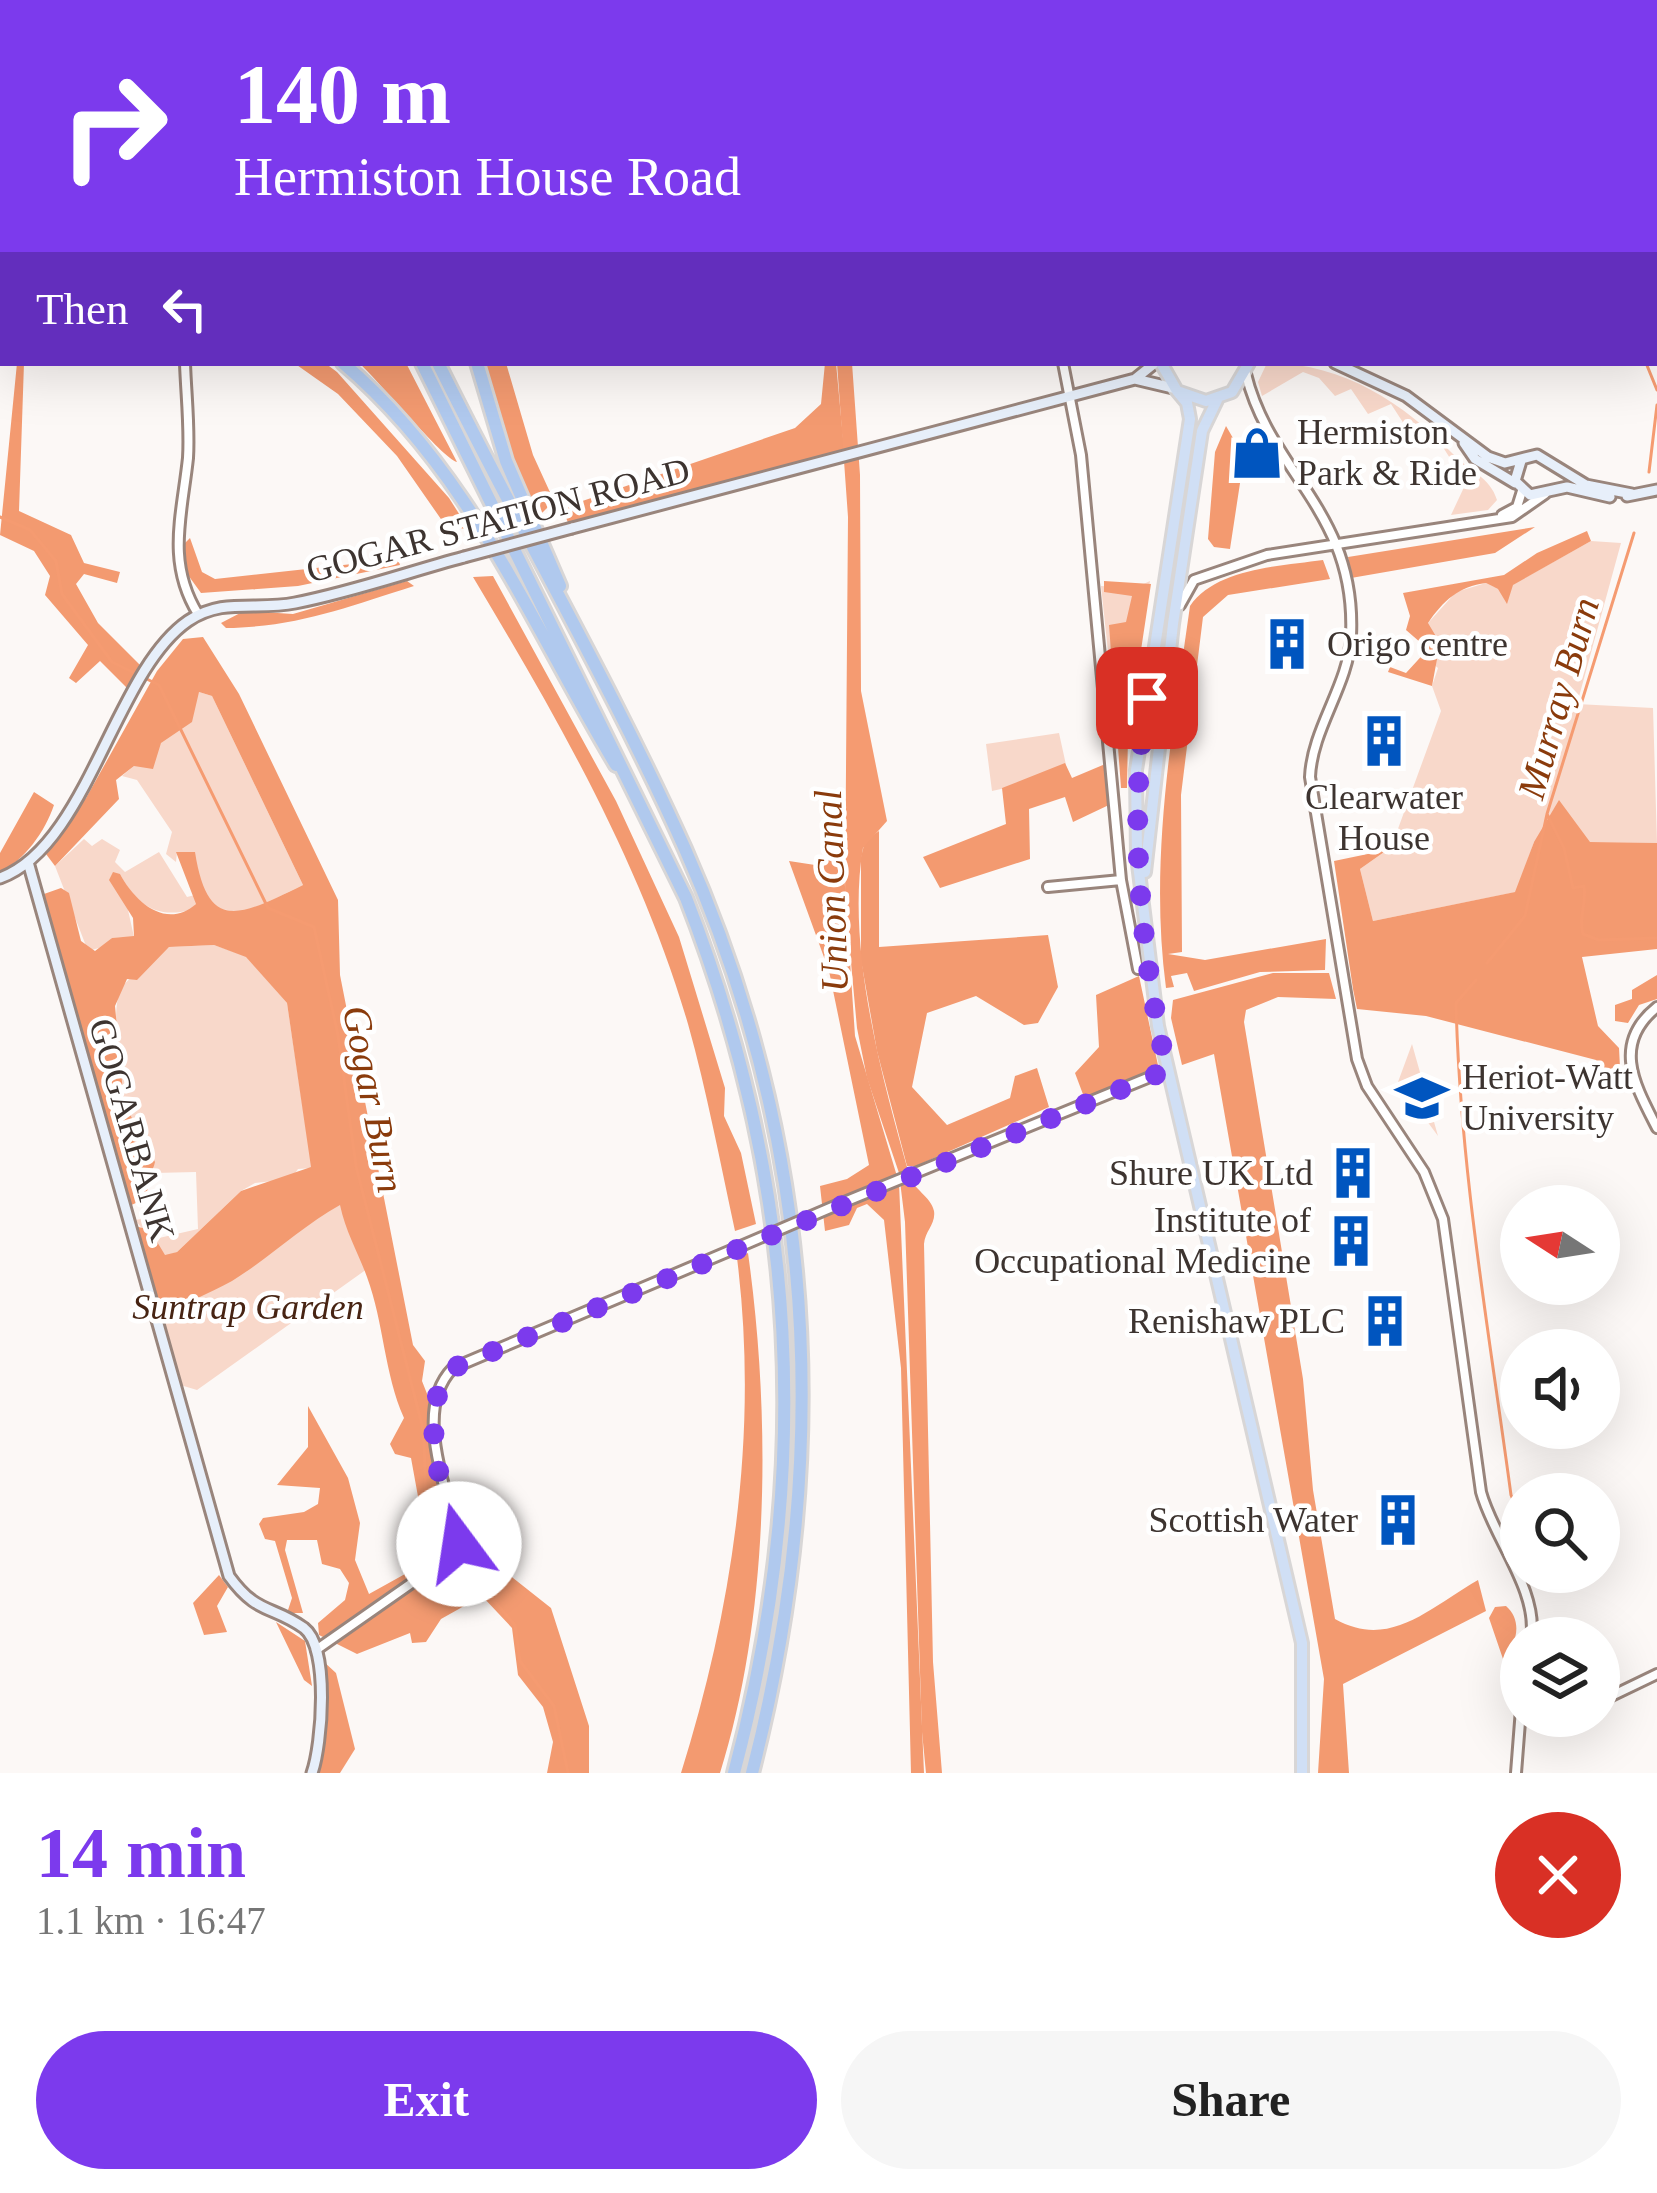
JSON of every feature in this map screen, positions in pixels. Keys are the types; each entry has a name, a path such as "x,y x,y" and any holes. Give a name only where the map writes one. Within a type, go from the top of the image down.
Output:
{"highway":[{"path":"346,366 393,411 464,496 657,833"},
{"path":"424,366 657,833 712,966 756,1122 782,1292 788,1399 780,1542 754,1699 734,1773"},
{"path":"440,366 650,776"},
{"path":"478,366 531,524 713,919 757,1051 785,1174 801,1294 801,1506 791,1595 752,1773"}],"main road":[{"path":"1160,366 1187,404 1190,419 1136,770 1143,906 1173,1098 1302,1643 1302,1773"},
{"path":"1175,390 1196,400 1216,400 1232,392 1248,368"},
{"path":"1143,906 1151,779 1171,636 1202,430 1216,400"}],"street":[{"path":"0,878 28,862 80,791 173,633 198,614 182,584 177,556 188,455 185,366"},
{"path":"1064,366 1071,393 1108,702 1121,880 1138,969"},
{"name":"GOGAR STATION ROAD","path":"198,614 224,605 296,603 1135,379 1154,366"},
{"path":"1341,366 1406,396 1464,443 1502,462 1537,454 1586,485 1632,494"},
{"path":"1248,368 1256,404 1339,546 1351,643 1314,750 1310,778 1341,973 1367,1086 1424,1172 1443,1220 1481,1492 1491,1528 1530,1617"},
{"name":"GOGAR STATION ROAD","path":"1135,379 1175,390"},
{"path":"1232,392 1256,404"},
{"path":"1464,443 1475,458 1519,488 1548,492 1567,487 1616,498 1657,490"},
{"path":"1501,516 1517,507 1521,461"},
{"path":"1171,636 1184,592 1194,580 1267,555 1527,511 1548,492 1556,475 1552,464"},
{"name":"GOGARBANK","path":"28,862 229,1576 253,1605 301,1626 316,1649"},
{"path":"1048,887 1121,880"},
{"path":"1657,1007 1631,1043 1629,1068 1657,1128"},
{"path":"312,1773 322,1724 316,1649 459,1550 436,1433 439,1390 447,1374 837,1205 1167,1070"},
{"path":"1620,1692 1657,1675"},
{"path":"1516,1773 1519,1737"}],"green space":[{"path":"1266,366 1321,370 1392,402 1436,438 1415,441 1391,404 1368,414 1351,389 1335,396 1319,378 1303,372 1262,396 1258,382"},
{"path":"1438,439 1489,485 1497,500 1488,510 1451,515 1466,483"},
{"path":"1591,541 1621,543 1577,704 1653,708 1657,843 1534,842 1516,892 1373,921 1360,869 1387,850 1395,837 1441,711 1432,686 1438,668 1432,663 1428,623 1456,592 1486,583 1498,589 1512,585"},
{"path":"1150,581 1138,654 1108,651 1101,586 1135,588"},
{"path":"199,692 212,696 303,885 243,914 215,907 177,852 176,862 166,854 172,832 137,780 122,776 161,743"},
{"path":"1059,733 1068,774 992,791 986,744"},
{"path":"84,839 92,846 102,839 120,850 115,862 125,872 159,852 187,897 195,895 196,904 178,912 148,907 120,874 134,937 112,938 106,946 88,951 55,866"},
{"path":"214,945 246,956 287,1003 312,1168 298,1169 291,1179 255,1183 241,1191 177,1252 165,1256 135,1220 154,1217 159,1238 198,1229 196,1172 154,1173 122,1088 118,998 124,984 169,947"},
{"path":"1412,1044 1438,1136 1398,1082"},
{"name":"Suntrap Garden","path":"343,1191 367,1269 197,1390 177,1384 160,1321"}],"shaded area":[{"path":"17,366 24,366 19,511 71,535 84,563 120,572 117,583 84,574 76,584 98,623 141,666 130,691 100,661 76,683 69,678 88,645 45,595 50,576 34,551 0,535"},
{"path":"298,366 329,366 337,372 449,498 470,531 443,522 397,456 338,394"},
{"path":"362,366 408,366 457,462"},
{"path":"478,366 507,366 533,455 554,501 531,524"},
{"path":"825,366 836,366 844,449 569,525 562,508 795,428 821,404"},
{"path":"837,366 852,366 860,475 861,691 887,821 863,848 859,927 863,969 878,1055 909,1174 934,1211 924,1244 933,1662 942,1773 926,1773 922,1732 905,1222 899,1173 867,1078 857,1028 845,896 848,517"},
{"path":"1226,426 1244,457 1230,549 1214,547 1208,539 1215,452"},
{"path":"1535,527 1495,553 1351,578 1348,557"},
{"path":"1587,531 1591,541 1513,585 1507,604 1498,589 1486,583 1468,587 1446,601 1428,623 1440,643 1432,686 1388,672 1390,667 1406,673 1428,649 1406,630 1410,616 1403,593 1504,575 1537,553"},
{"path":"190,538 202,572 215,579 398,559 400,565 298,586 201,593 188,575 182,546"},
{"path":"1323,560 1330,579 1228,595 1203,617 1181,795 1182,952 1168,954 1205,960 1326,939 1325,970 1260,972 1194,991 1187,973 1171,976 1174,987 1166,988 1161,845 1190,606 1201,593 1232,576"},
{"path":"493,576 616,801 679,937 725,1088 724,1116 741,1153 756,1224 735,1231 695,1050 669,964 595,793 473,577"},
{"path":"407,581 414,586 299,620 226,628 221,623 244,611 293,614"},
{"path":"1104,581 1151,584 1128,736 1127,788 1121,788 1109,625 1126,622 1132,596 1104,592"},
{"path":"203,637 239,694 338,900 340,975 413,1345 425,1361 422,1381 431,1404 430,1441 445,1529 434,1542 423,1524 411,1458 395,1454 390,1444 404,1418 373,1294 340,1205 232,1281 166,1318 160,1315 135,1226 150,1230 165,1255 177,1252 241,1191 311,1167 287,1003 246,957 214,945 169,947 137,980 127,979 115,1006 124,1103 155,1162 145,1199 129,1206 44,894 61,888 69,893 81,941 95,951 112,938 134,936 133,918 109,880 113,872 152,909 174,914 196,904 176,852 195,852 209,896 231,911 262,904 303,885 212,696 199,692 192,722 161,743 153,769 134,766 116,780 119,799 55,866 43,850 86,798 157,671 183,639"},
{"path":"1110,762 1111,804 1073,822 1065,797 1029,809 1030,859 940,888 923,857 1006,824 1002,788 1065,763 1072,778"},
{"path":"34,792 54,805 50,815 26,852 0,873 0,853"},
{"path":"1559,800 1590,842 1657,843 1657,949 1582,957 1598,1026 1619,1048 1621,1087 1613,1088 1596,1060 1426,1016 1357,1009 1334,861 1387,850 1360,869 1373,921 1515,892 1534,842"},
{"path":"841,827 855,1036 899,1183 924,1773 911,1773 901,1368 884,1220 867,1204 857,1208 849,1225 825,1231 820,1186 847,1179 869,1165 829,971 789,861 815,865 826,857"},
{"path":"879,831 879,947 1048,935 1058,987 1038,1023 1024,1025 976,996 927,1013 912,1087 947,1125 1010,1098 1015,1076 1037,1068 1049,1107 916,1166 907,1166 877,1051 861,960 861,857 865,841"},
{"path":"1273,973 1329,973 1336,999 1278,997 1246,1010 1244,1022 1303,1379 1313,1490 1335,1619 1355,1627 1391,1628 1426,1613 1478,1580 1486,1611 1343,1684 1349,1773 1318,1773 1324,1679 1214,1054 1182,1065 1171,1018 1173,1000"},
{"path":"1657,975 1657,999 1639,1005 1628,1023 1615,1021 1615,1005 1632,999 1632,990"},
{"path":"1139,976 1159,1070 1084,1097 1075,1073 1099,1047 1096,995"},
{"path":"748,1253 762,1448 757,1582 749,1648 720,1773 681,1773 715,1647 737,1518 745,1389 737,1258"},
{"path":"308,1406 348,1478 360,1523 355,1560 369,1594 432,1559 451,1569 475,1548 551,1608 589,1726 589,1773 547,1773 553,1742 543,1707 518,1675 512,1628 482,1596 441,1619 426,1642 412,1643 410,1633 357,1654 319,1635 318,1623 345,1600 349,1583 340,1569 322,1564 317,1540 287,1540 285,1550 303,1613 287,1613 292,1598 275,1541 265,1539 259,1524 263,1518 304,1512 318,1504 320,1488 277,1485 308,1447"},
{"path":"219,1575 228,1587 217,1606 227,1632 204,1635 193,1603"},
{"path":"1506,1606 1514,1617 1500,1617 1500,1650 1489,1618 1495,1607"},
{"path":"276,1622 305,1641 312,1686 304,1680"},
{"path":"323,1661 336,1673 355,1749 340,1773 317,1773 327,1725"}],"waterway":[{"name":"Murray Burn","path":"1647,366 1657,390"},
{"name":"Murray Burn","path":"1649,472 1657,405"},
{"name":"Gogar Burn","path":"0,517 30,530 56,561 62,594 112,662 159,685 268,908 314,927 338,1035 356,1166 422,1425 427,1506 450,1551"},
{"name":"Murray Burn","path":"1634,533 1547,814 1564,848 1573,888 1584,886 1583,934 1599,940 1657,938"},
{"path":"1487,963 1525,916 1547,814"},
{"path":"1476,980 1456,1003 1463,1127 1508,1473"},
{"name":"Gogar Burn","path":"456,1558 515,1625 520,1661 554,1706 568,1773"}],"place":[{"name":"Hermiston Park & Ride","path":"1257,453"},
{"name":"Origo centre","path":"1287,644"},
{"name":"Clearwater House","path":"1384,741"},
{"name":"Heriot-Watt University","path":"1422,1098"},
{"name":"Shure UK Ltd","path":"1353,1173"},
{"name":"Institute of Occupational Medicine","path":"1351,1241"},
{"name":"Renishaw PLC","path":"1385,1321"},
{"name":"Scottish Water","path":"1398,1520"}],"route":[{"path":"459,1544 436,1433 439,1390 453,1368 1167,1070 1153,999 1137,856 1136,770 1147,698"}],"water label":[{"name":"Union Canal","path":"831,891"}]}
